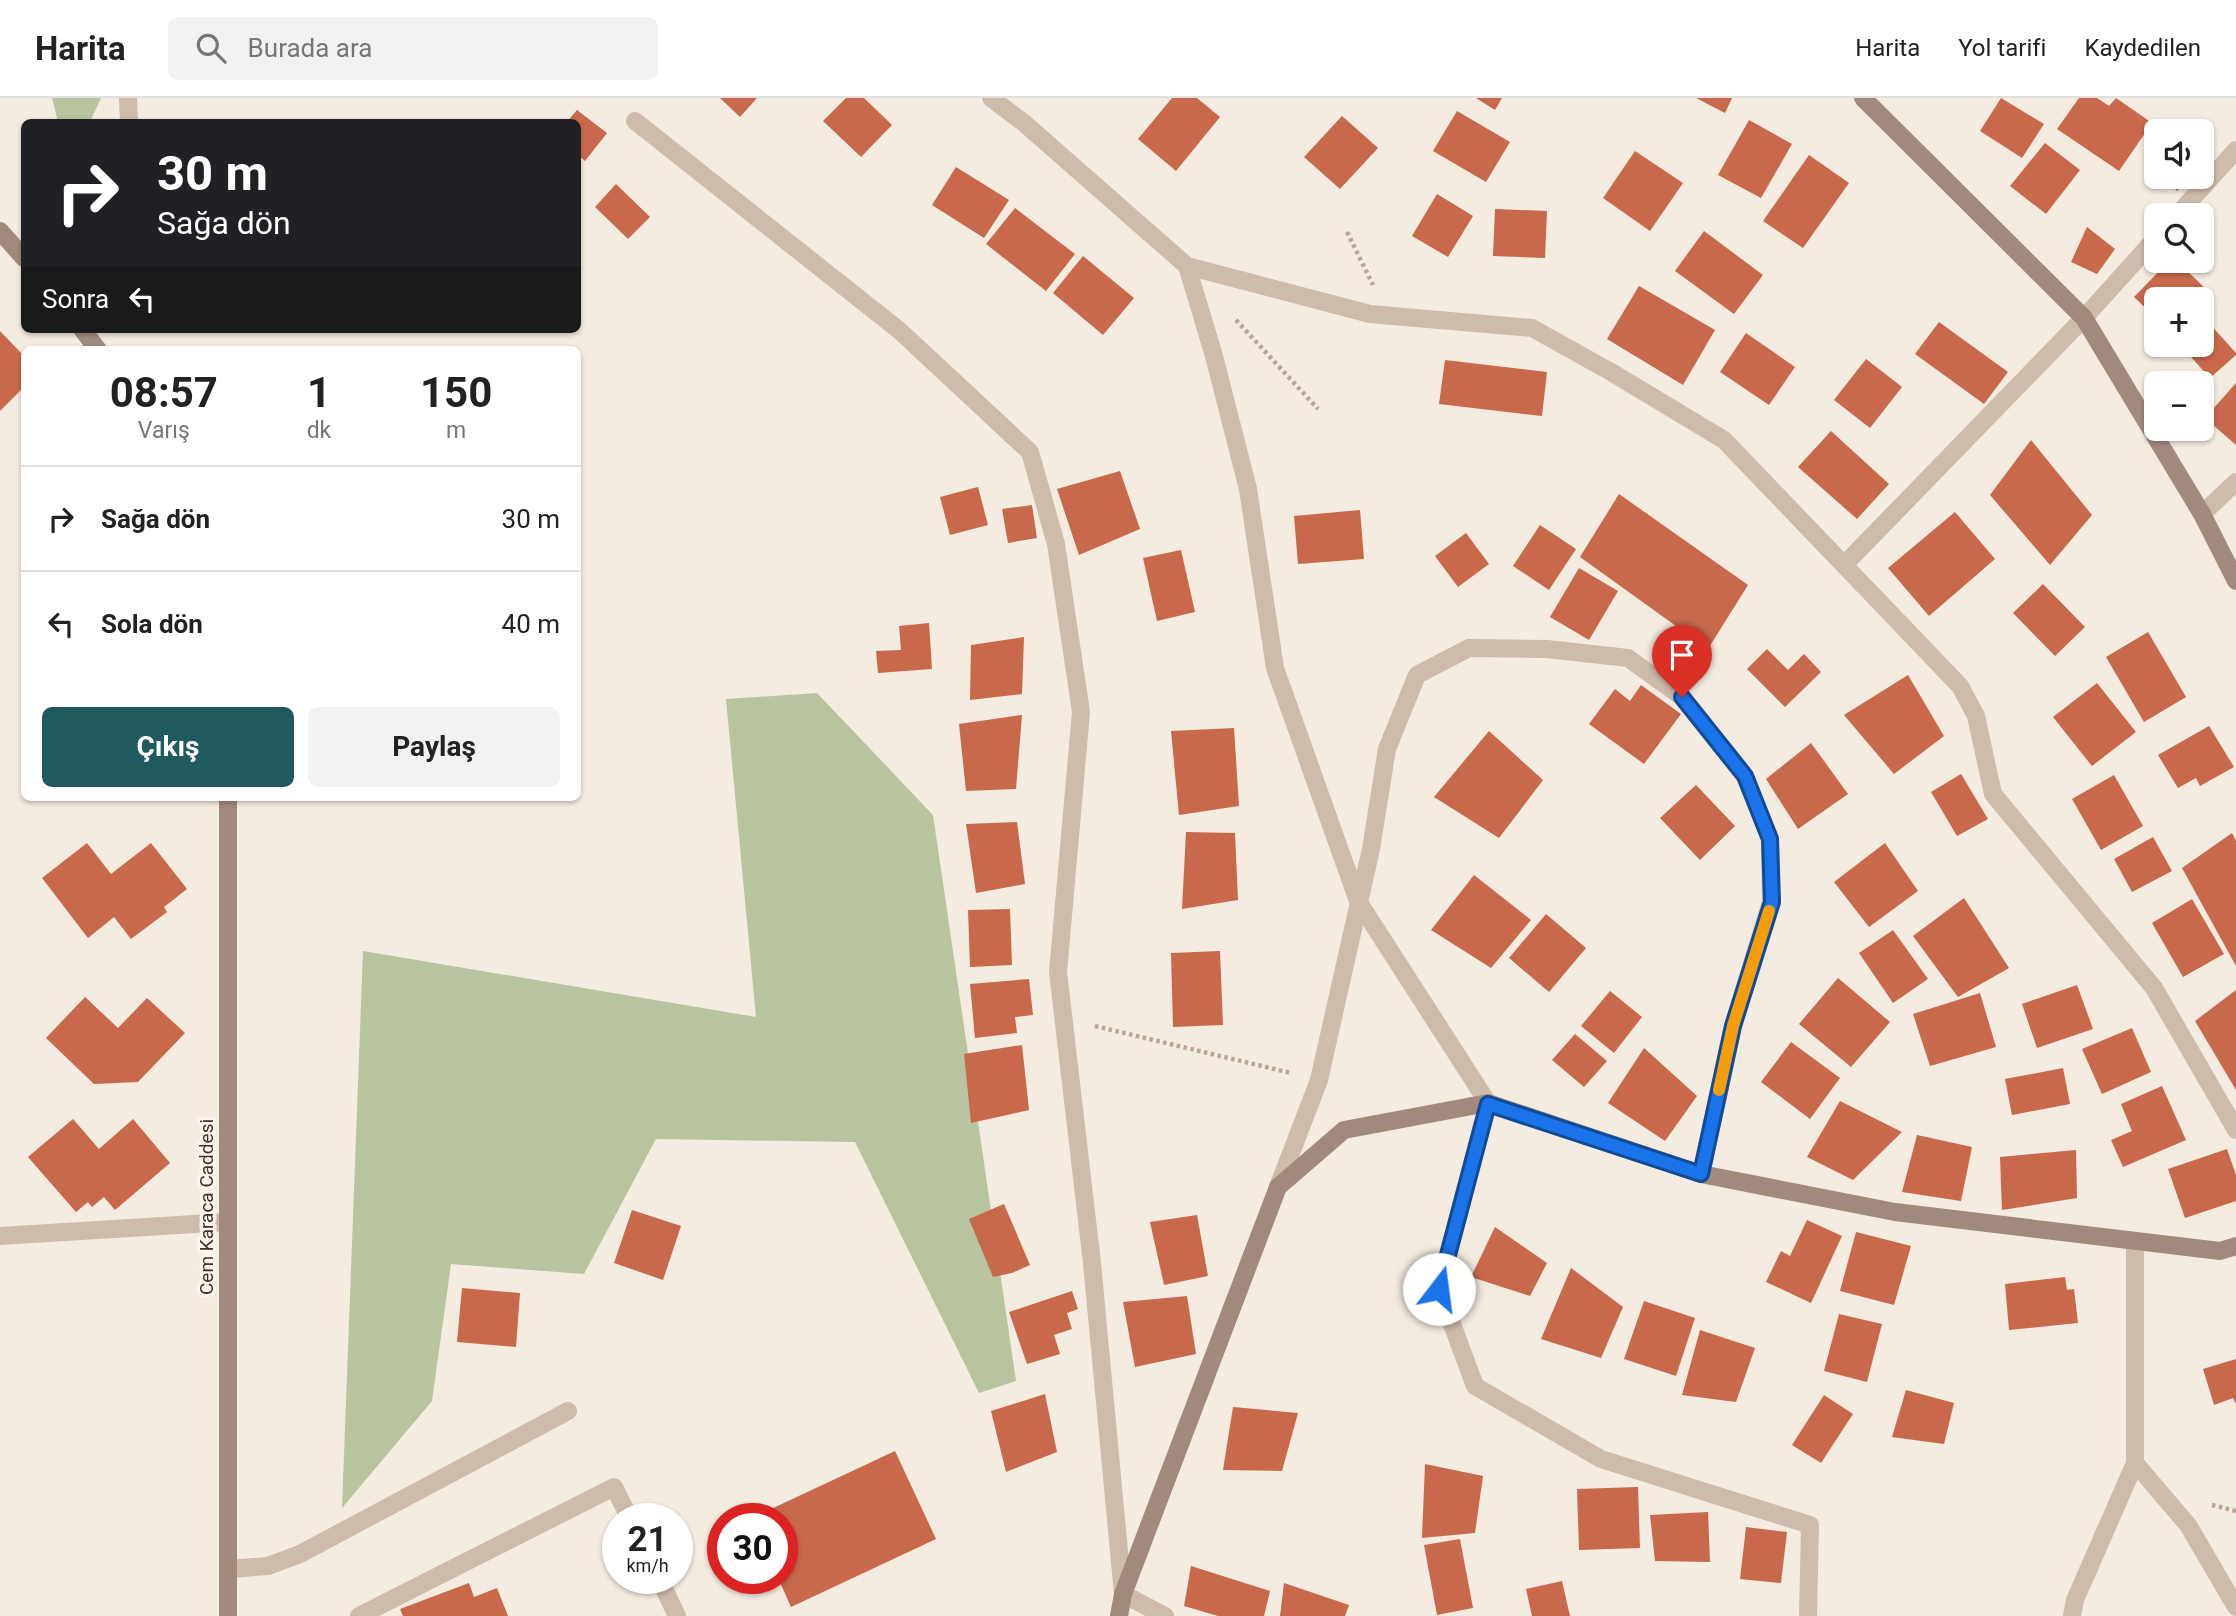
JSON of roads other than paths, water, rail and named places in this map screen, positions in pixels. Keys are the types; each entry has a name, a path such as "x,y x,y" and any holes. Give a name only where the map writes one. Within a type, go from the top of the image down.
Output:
{"street":[{"path":"128,98 130,119"},
{"path":"991,98 1024,123 1187,266 1370,314 1532,328 1724,440 1960,686 1976,716 1993,794 2154,988 2236,1130"},
{"path":"1863,98 2084,318 2202,514 2236,581"},
{"path":"635,121 900,331 1030,452 1056,544 1081,712 1058,972 1092,1262 1123,1594"},
{"path":"2188,203 2236,150"},
{"path":"0,231 21,255"},
{"path":"1844,565 2084,318 2144,252"},
{"path":"1187,266 1214,356 1248,489 1275,668 1358,901 1488,1104 1439,1289 1475,1386 1601,1459 1810,1525 1808,1616"},
{"path":"2202,514 2236,482"},
{"path":"1119,1616 1123,1594 1319,1080 1371,849 1387,748 1417,675 1469,648 1547,649 1628,658 1682,697 1745,776 1770,839 1772,902 1733,1026 1701,1174"},
{"name":"Cem Karaca Caddesi","path":"228,801 228,1616"},
{"path":"1278,1187 1344,1130 1488,1104 1701,1174 1895,1212 2220,1251 2236,1246"},
{"path":"0,1236 227,1222"},
{"path":"2072,1616 2075,1600 2135,1463 2135,1241"},
{"path":"228,1569 268,1566 300,1554 568,1411"},
{"path":"2135,1463 2188,1525 2236,1606"},
{"path":"359,1616 614,1487 622,1503"},
{"path":"667,1594 677,1616"},
{"path":"1123,1594 1165,1616"}]}
